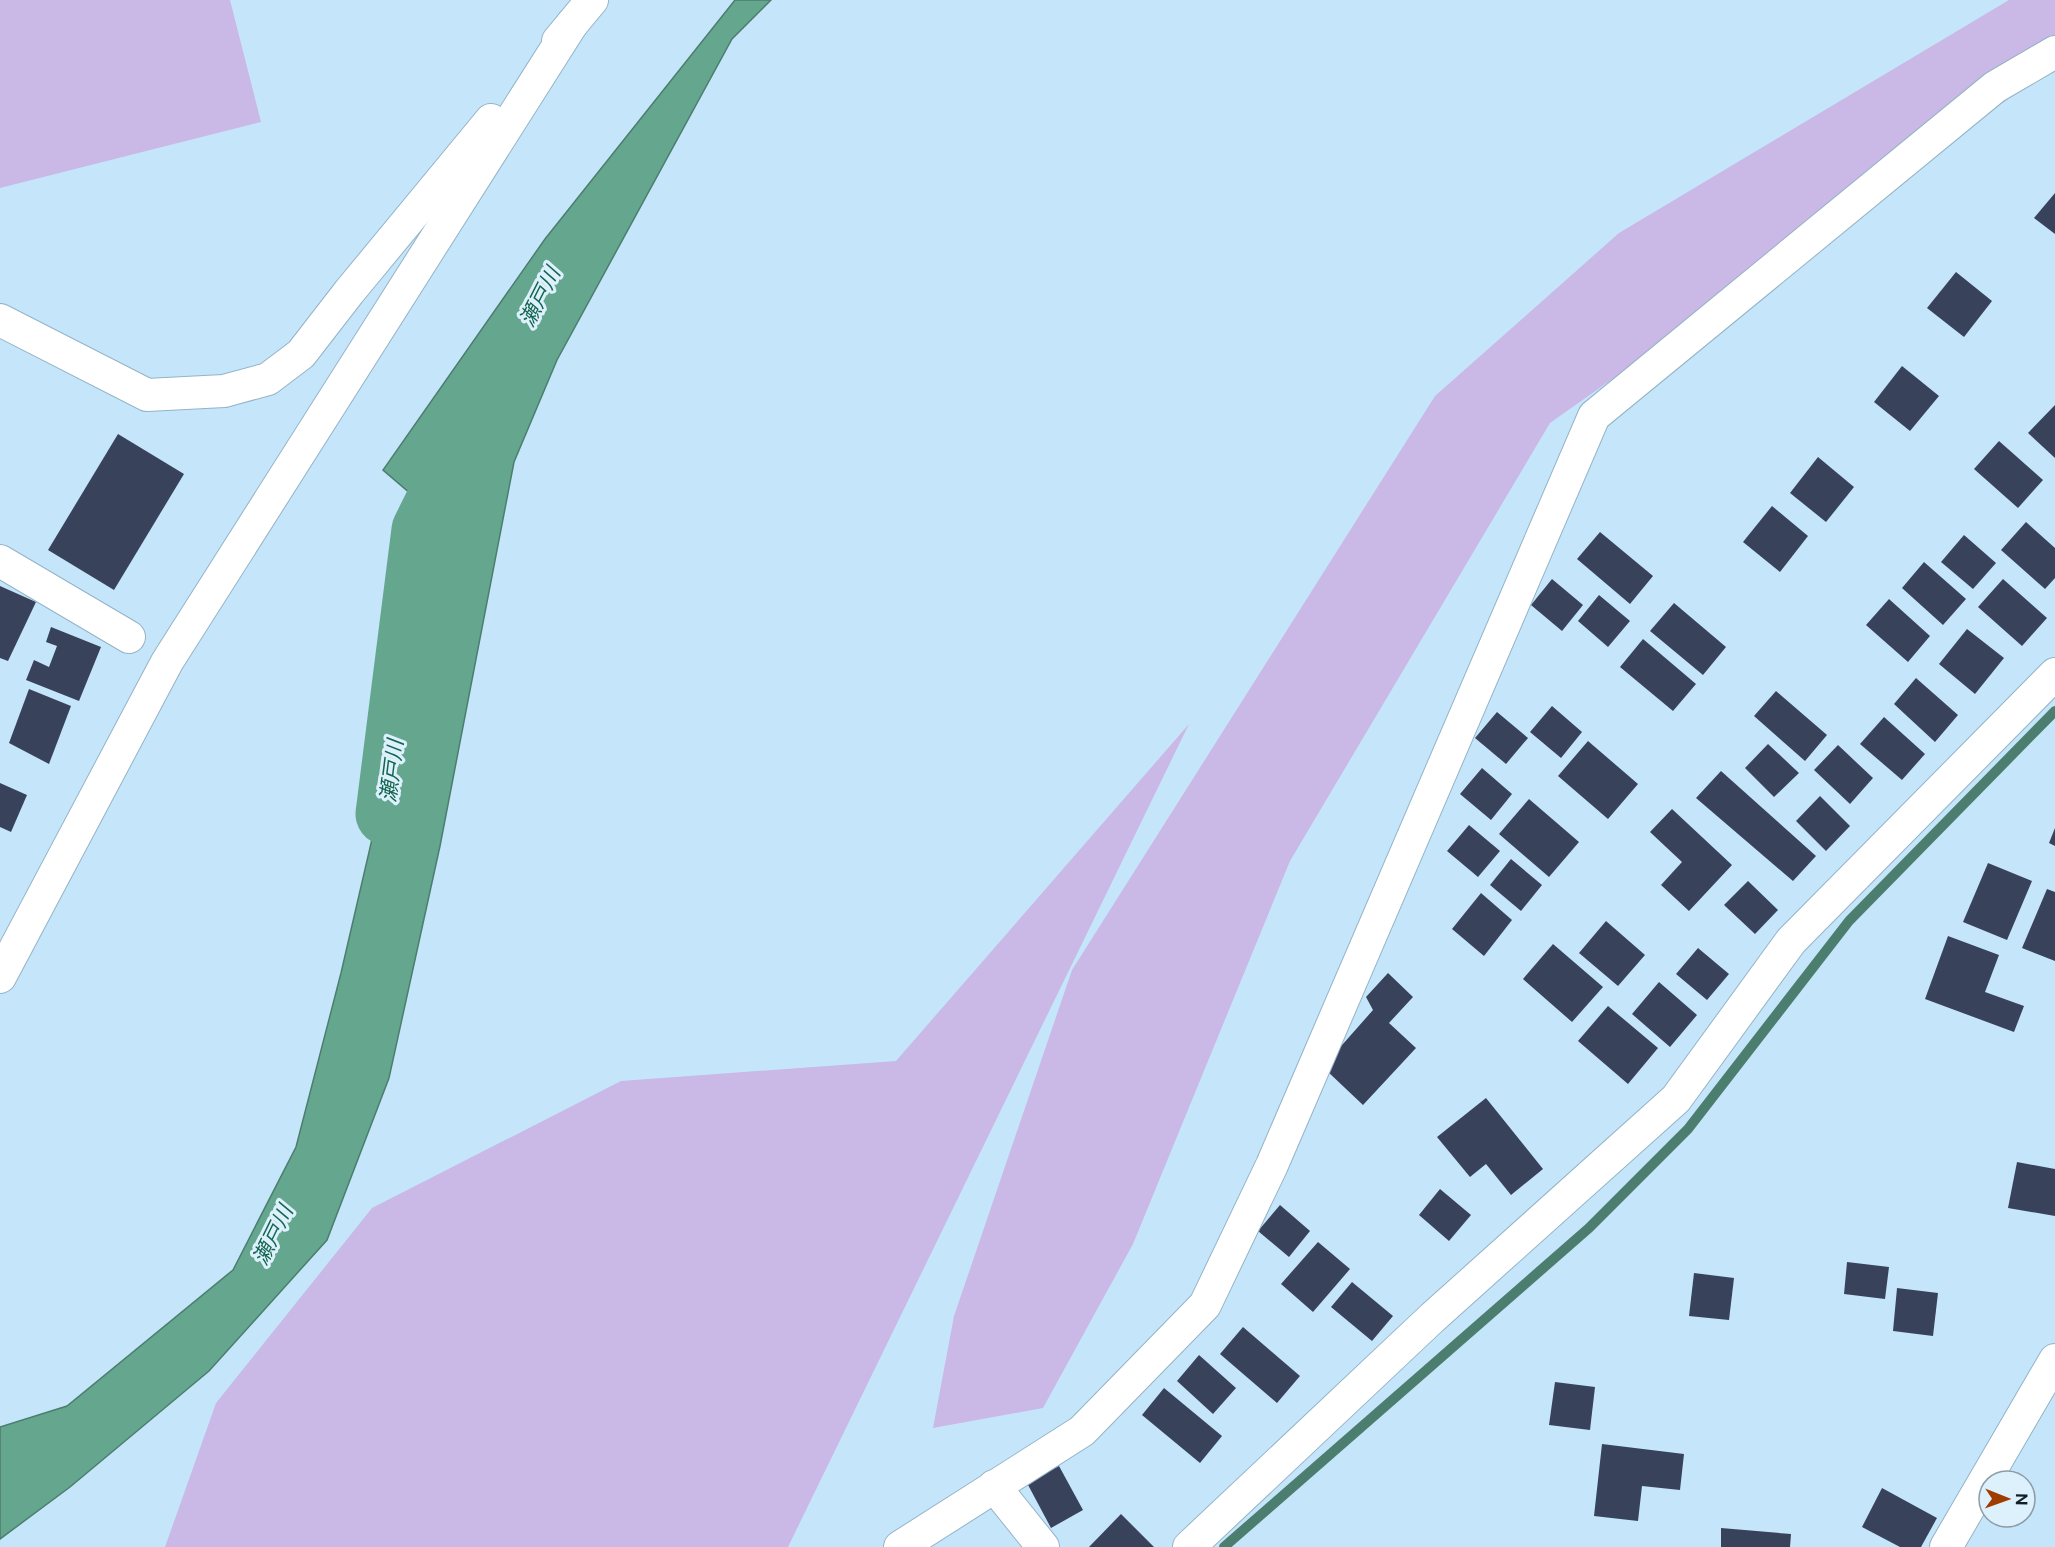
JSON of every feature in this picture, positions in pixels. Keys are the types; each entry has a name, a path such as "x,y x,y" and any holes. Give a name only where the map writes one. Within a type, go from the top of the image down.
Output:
{"street":[{"path":"1,325 147,394 224,391 268,379 301,354 349,291 592,0"},
{"path":"0,977 167,662 572,24"},
{"path":"900,1547 1082,1431 1205,1305 1272,1165 1594,416 1995,87 2055,52"},
{"path":"0,561 129,637"},
{"path":"1189,1547 1432,1318 1676,1099 1791,941 2055,674"},
{"path":"1946,1547 2055,1360"},
{"path":"994,1486 1043,1547"}],"shaded area":[{"path":"0,0 230,0 261,122 0,188"},
{"path":"2009,0 2055,0 2055,66 1550,423 1290,861 1133,1244 1043,1408 933,1428 954,1316 1072,970 1435,396 1619,233"},
{"path":"1189,724 788,1547 165,1547 216,1403 372,1208 621,1081 896,1061"}],"water":[{"path":"735,0 771,0 732,39 557,360 514,462 440,846 389,1078 327,1240 209,1371 70,1487 0,1539 0,1427 67,1406 233,1270 296,1147 341,973 398,727 432,512 383,470 545,239"}],"building":[{"path":"2055,193 2055,234 2034,218"},
{"path":"1956,272 1992,301 1964,337 1927,308"},
{"path":"1902,366 1939,396 1910,431 1874,402"},
{"path":"2055,405 2055,458 2028,433"},
{"path":"118,434 184,474 114,590 48,550"},
{"path":"1999,441 2043,480 2018,508 1974,469"},
{"path":"1818,457 1854,487 1826,522 1790,493"},
{"path":"1772,506 1808,536 1780,572 1743,542"},
{"path":"2026,522 2055,548 2055,578 2045,589 2001,550"},
{"path":"1600,532 1653,576 1630,604 1577,559"},
{"path":"1964,535 1996,563 1973,589 1941,562"},
{"path":"1924,562 1966,599 1943,625 1902,588"},
{"path":"1552,579 1583,605 1562,631 1531,605"},
{"path":"2003,579 2047,618 2022,646 1978,607"},
{"path":"0,586 36,602 8,661 0,658"},
{"path":"1599,595 1630,621 1608,647 1578,621"},
{"path":"1889,599 1930,636 1908,662 1866,625"},
{"path":"1674,603 1726,647 1703,675 1650,631"},
{"path":"51,627 101,647 79,701 26,680 34,660 49,667 57,646 46,642"},
{"path":"1967,629 2004,658 1975,694 1939,664"},
{"path":"1643,639 1696,684 1673,711 1620,667"},
{"path":"1916,678 1958,715 1935,742 1894,704"},
{"path":"29,689 71,706 49,764 9,743"},
{"path":"1776,691 1827,735 1805,761 1754,716"},
{"path":"1552,706 1582,732 1561,758 1530,732"},
{"path":"1497,712 1528,738 1506,764 1475,738"},
{"path":"1884,717 1925,754 1902,780 1860,744"},
{"path":"1588,741 1638,784 1608,819 1558,776"},
{"path":"1768,744 1799,773 1774,797 1745,768"},
{"path":"1838,745 1873,778 1850,804 1814,770"},
{"path":"1482,768 1512,794 1491,820 1460,794"},
{"path":"1721,771 1816,856 1793,881 1696,798"},
{"path":"0,783 27,795 11,832 0,827"},
{"path":"1820,796 1850,826 1826,851 1796,821"},
{"path":"1529,799 1579,842 1549,877 1499,834"},
{"path":"1672,809 1732,865 1689,911 1661,885 1682,862 1650,832"},
{"path":"1469,825 1500,851 1478,877 1447,851"},
{"path":"2055,828 2055,846 2049,843"},
{"path":"1511,859 1542,885 1521,911 1490,885"},
{"path":"1988,863 2032,881 2007,940 1963,922"},
{"path":"1748,881 1778,910 1755,934 1724,905"},
{"path":"2047,889 2055,892 2055,961 2022,948"},
{"path":"1481,893 1512,920 1484,956 1452,929"},
{"path":"1606,921 1645,955 1618,986 1579,953"},
{"path":"1948,936 1999,955 1985,992 2024,1006 2014,1032 1925,999"},
{"path":"1553,944 1603,987 1572,1022 1523,979"},
{"path":"1698,948 1729,974 1707,1000 1676,974"},
{"path":"1388,973 1413,997 1389,1023 1416,1048 1363,1105 1326,1070 1335,1053 1373,1010 1366,997"},
{"path":"1659,982 1697,1015 1670,1047 1632,1014"},
{"path":"1608,1006 1658,1048 1628,1084 1578,1041"},
{"path":"1486,1098 1543,1169 1511,1195 1486,1164 1470,1177 1437,1137"},
{"path":"2017,1162 2055,1169 2055,1216 2008,1208"},
{"path":"1440,1189 1471,1215 1449,1241 1419,1215"},
{"path":"1280,1205 1310,1231 1289,1257 1258,1231"},
{"path":"1318,1242 1350,1269 1313,1312 1281,1284"},
{"path":"1847,1262 1889,1267 1885,1299 1844,1294"},
{"path":"1694,1273 1734,1278 1729,1320 1689,1316"},
{"path":"1352,1282 1393,1316 1372,1341 1331,1307"},
{"path":"1897,1288 1938,1293 1933,1336 1893,1331"},
{"path":"1243,1327 1300,1376 1277,1403 1220,1354"},
{"path":"1199,1355 1236,1388 1213,1414 1177,1381"},
{"path":"1555,1382 1595,1387 1590,1430 1549,1425"},
{"path":"1164,1388 1222,1436 1200,1463 1142,1415"},
{"path":"1602,1444 1684,1454 1680,1490 1642,1486 1638,1521 1594,1516"},
{"path":"1059,1466 1083,1510 1051,1528 1027,1483"},
{"path":"1882,1488 1937,1518 1921,1547 1900,1547 1862,1527"},
{"path":"1121,1514 1154,1547 1089,1547"},
{"path":"1721,1528 1791,1534 1790,1547 1721,1547"}],"waterway":[{"name":"瀬戸川","path":"387,814 423,530 471,433"},
{"path":"1224,1547 1589,1228 1688,1129 1849,921 2055,711"}]}
